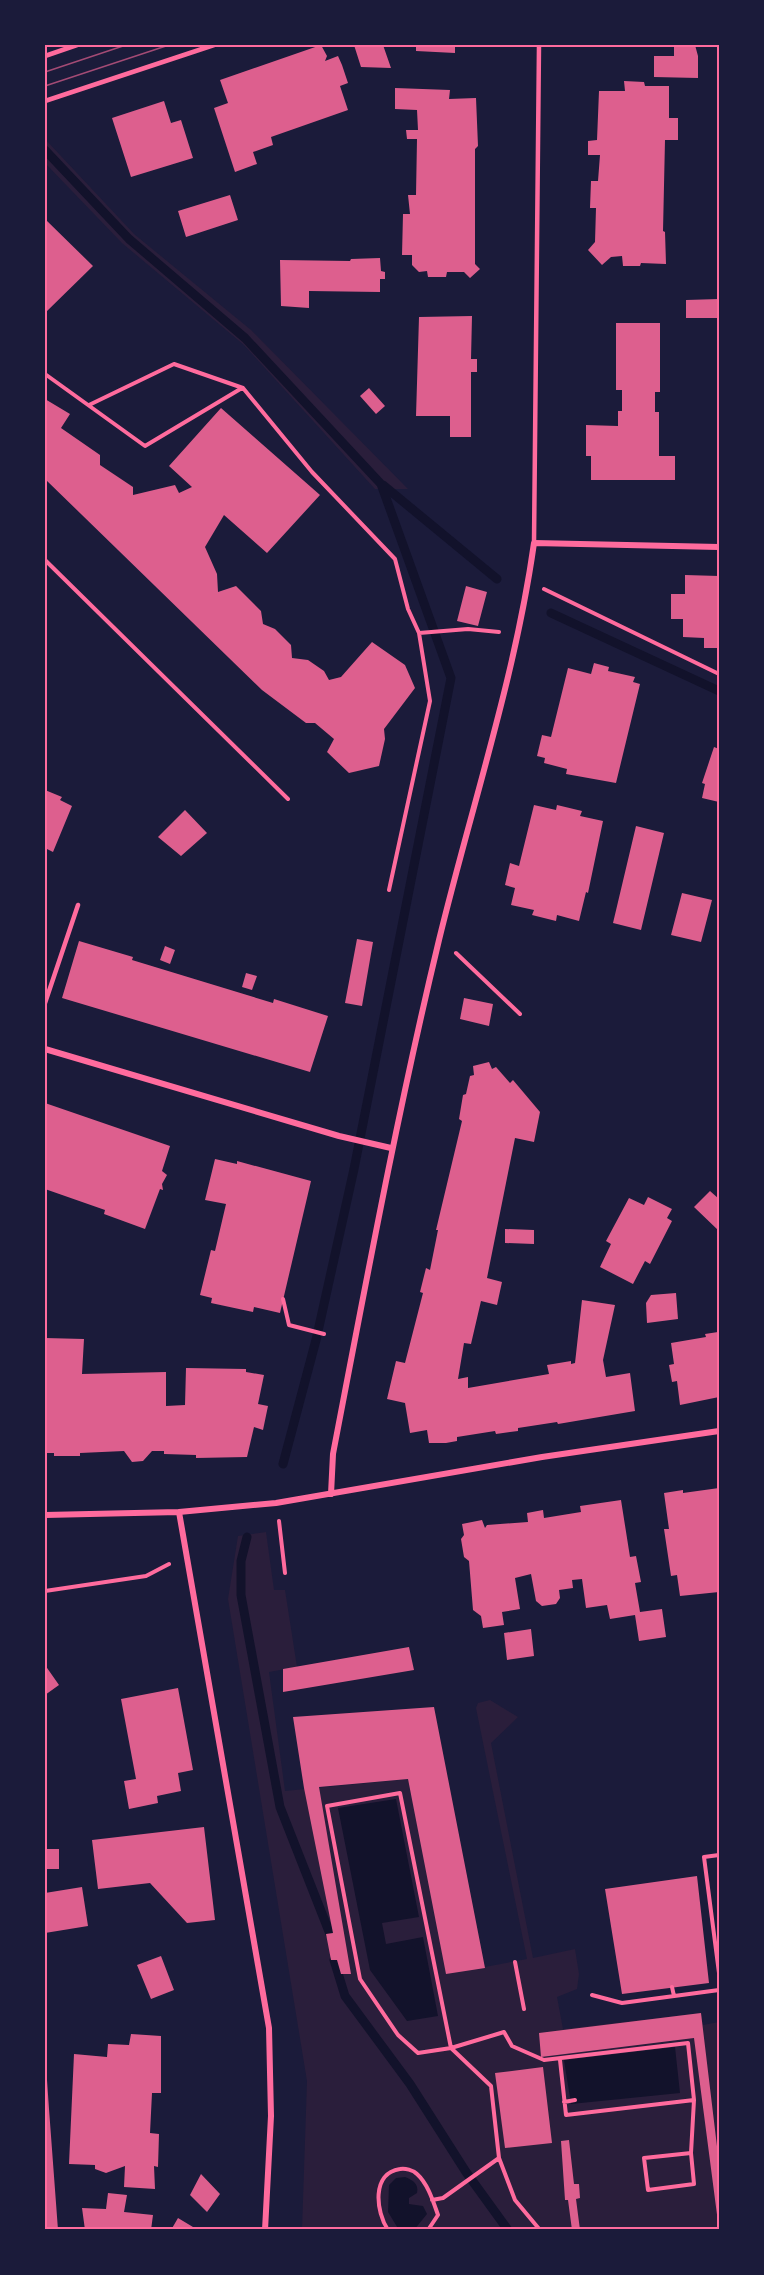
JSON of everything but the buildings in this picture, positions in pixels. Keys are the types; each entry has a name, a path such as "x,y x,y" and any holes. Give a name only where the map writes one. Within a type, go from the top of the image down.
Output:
{"street":[{"path":"332,1494 333,1454 392,1148 440,937 482,782 528,581 534,543 719,547"},
{"path":"45,1049 339,1136 392,1148"},
{"path":"45,1515 179,1512 276,1503 542,1457 719,1431"},
{"path":"179,1512 269,2028 271,2116 265,2230"}],"lane":[{"path":"45,56 77,45"},
{"path":"45,101 214,45"},
{"path":"534,543 539,45"},
{"path":"45,1003 78,905"}],"path":[{"path":"89,405 174,364 243,388 312,472 395,559 408,609 419,633 430,701 389,890"},
{"path":"45,374 145,446 243,388"},
{"path":"45,560 288,799"},
{"path":"528,581 719,674"},
{"path":"419,633 475,629"},
{"path":"440,937 520,1014"},
{"path":"283,1299 289,1325 324,1334"},
{"path":"276,1503 285,1573"},
{"path":"45,1591 146,1576 186,1556"},
{"path":"540,2230 515,2200 499,2158 491,2086 452,2048 400,1792 327,1806 360,1979 398,2035 418,2053 452,2048 504,2032 512,2046 544,2060 560,2060 688,2043 694,2100 691,2153 694,2184 648,2190 644,2158 691,2153"},
{"path":"719,1855 704,1857 719,1973"},
{"path":"515,1962 524,2010"},
{"path":"672,1988 674,1996"},
{"path":"592,1995 622,2004 719,1990"},
{"path":"560,2060 566,2115 694,2100"},
{"path":"564,2102 575,2100"},
{"path":"432,2200 443,2198 499,2158"},
{"path":"388,2230 378,2208 383,2178 392,2171 404,2168 416,2172 425,2183 438,2215 428,2230"}],"shaded area":[{"path":"45,139 134,234 251,330 408,489 375,489 244,345 122,243 45,163"},
{"path":"266,1532 274,1590 285,1590 297,1667 269,1672 285,1791 408,1779 411,1794 449,1788 485,1967 527,1959 476,1708 478,1703 490,1700 518,1717 491,1743 533,1958 575,1949 579,1974 577,1989 557,1997 563,2029 701,2013 703,2025 719,2022 719,2230 302,2230 307,2081 228,1599 238,1536"},
{"path":"396,1799 419,1917 382,1923 386,1944 423,1937 438,2016 407,2021 370,1970 338,1808"},
{"path":"675,2047 680,2093 571,2104 564,2060"},
{"path":"405,2177 413,2181 417,2187 417,2193 409,2198 409,2204 423,2206 427,2214 414,2230 399,2230 388,2212 389,2185 396,2178"}],"waterway":[{"path":"45,150 129,239 245,338 381,484 451,678 354,1169 316,1340 283,1464"},
{"path":"383,485 497,579"},
{"path":"551,613 719,691"},
{"path":"247,1537 241,1561 241,1595 280,1807 330,1934"},
{"path":"334,1960 345,1996 410,2084 466,2172 508,2230"}],"tram line":[{"path":"45,72 126,45"},
{"path":"45,86 169,45"}]}
